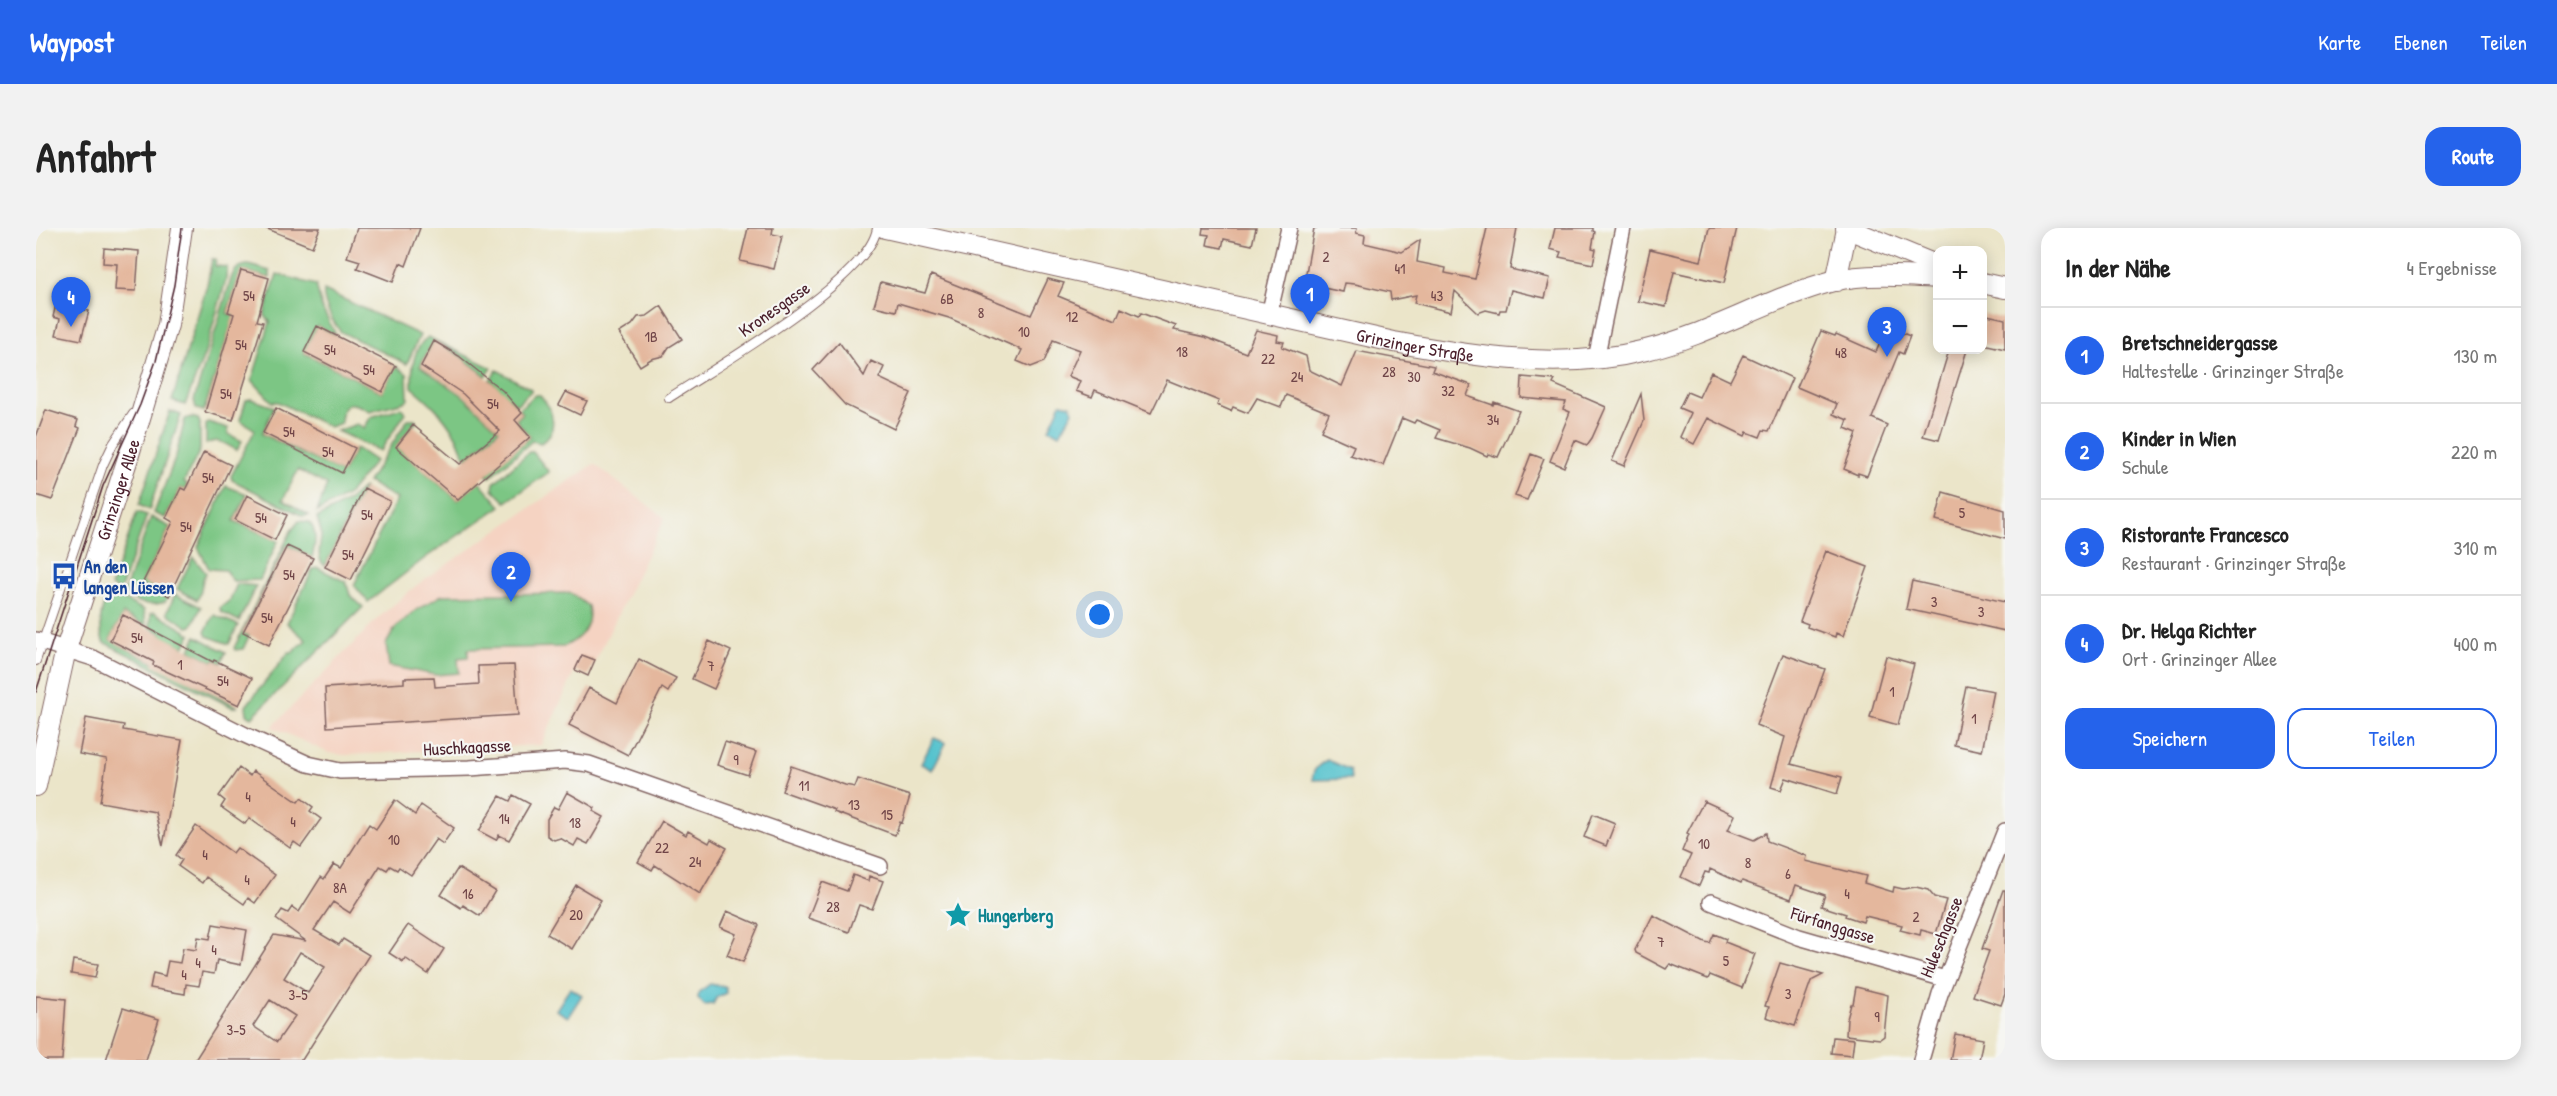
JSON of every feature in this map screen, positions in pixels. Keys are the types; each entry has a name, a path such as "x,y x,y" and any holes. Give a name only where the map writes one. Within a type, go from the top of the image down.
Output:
{"street":[{"name":"Grinzinger Allee","path":"36,786 66,649 168,325 182,228"},
{"name":"Grinzinger Straße","path":"885,228 1269,315 1447,352 1536,360 1596,358 1647,350 1685,339 1836,280 1933,278"},
{"path":"1269,315 1289,228"},
{"path":"1596,358 1623,228"},
{"path":"1836,280 1847,228 1933,264"},
{"path":"1987,284 2005,288"},
{"path":"39,641 66,649"},
{"name":"Huschkagasse","path":"66,649 93,658 245,735 308,764 340,771 470,768 565,761 589,764 880,866"},
{"name":"Huleschgasse","path":"1921,1060 1945,979 2005,831"},
{"name":"Fürfanggasse","path":"1711,902 1799,937 1945,979"}],"lane":[{"name":"Kronesgasse","path":"669,398 784,323 841,280 876,238 877,228"},
{"path":"36,661 39,641 103,465 113,444 147,396"}],"shaded area":[{"path":"594,464 665,518 588,676 575,671 541,745 345,755 329,753 272,727 378,618 417,585"}],"green space":[{"path":"212,259 216,259 215,266 227,267 226,280 205,353 185,405 172,401 207,285"},
{"path":"248,265 270,271 270,278 241,270 227,313 234,316 204,411 196,409 194,400 232,276 238,268"},
{"path":"277,274 316,285 322,308 336,335 317,326 304,353 382,392 396,366 407,374 408,399 370,411 358,405 346,405 343,409 341,423 330,427 278,402 272,402 252,380 270,322 265,312"},
{"path":"324,290 420,335 407,364 341,332 329,312"},
{"path":"428,337 492,368 486,376 434,340 420,366 462,395 499,430 467,458 445,420 412,387 416,353"},
{"path":"497,370 531,391 516,405 490,380"},
{"path":"535,395 540,395 551,413 551,432 541,443 532,441 490,477 486,475 530,437 516,420 523,413 519,409"},
{"path":"251,399 274,407 262,434 342,473 356,448 375,461 348,495 317,512 327,485 298,470 283,500 309,515 303,516 232,480 231,476 255,430 240,420 246,400"},
{"path":"400,408 405,414 380,451 337,431 357,424 364,428 371,417"},
{"path":"170,411 181,415 149,510 139,505"},
{"path":"191,417 198,419 200,423 200,450 184,482 187,484 185,490 181,488 165,518 154,513 176,456 185,419"},
{"path":"408,419 415,419 416,423 396,447 458,500 479,481 501,506 425,558 368,602 354,585 397,499 368,482"},
{"path":"208,422 228,428 228,434 242,441 237,450 214,441 206,444"},
{"path":"529,452 533,452 549,472 506,502 493,489 494,483"},
{"path":"226,486 247,494 234,521 278,541 260,580 233,581 225,570 209,569 198,547"},
{"path":"364,487 325,566 319,554 321,532 317,518 348,501"},
{"path":"137,512 147,515 120,591 111,586"},
{"path":"151,517 170,527 143,582 169,595 165,602 143,604 124,593"},
{"path":"299,521 309,522 314,530 315,544 312,558 287,545 242,633 249,636 243,649 235,650 234,648 291,531"},
{"path":"193,557 206,573 197,600 177,589"},
{"path":"318,568 346,582 350,595 363,607 252,717 247,714 246,706 289,652 292,653 306,640 287,623 313,569"},
{"path":"237,584 256,586 239,621 221,612 220,608 230,600"},
{"path":"111,593 144,610 146,625 123,614 110,640 238,707 232,707 103,642 101,616 104,604"},
{"path":"571,593 588,606 588,620 580,636 563,647 468,649 468,657 458,658 459,673 435,675 389,666 386,644 396,627 416,610 442,595"},
{"path":"175,594 201,607 192,626 188,627 167,613"},
{"path":"154,612 191,634 184,647 160,636 161,633 150,627 151,613"},
{"path":"214,615 238,625 229,644 207,636 205,632"},
{"path":"196,636 226,652 221,663 214,659 213,662 190,650"}],"water":[{"path":"1061,403 1070,405 1073,411 1060,434 1049,429"},
{"path":"934,738 946,743 932,770 921,764"},
{"path":"1327,760 1350,770 1351,779 1313,780 1314,771"},
{"path":"710,984 725,987 726,993 717,997 713,1004 704,1005 698,998 699,992"},
{"path":"570,988 582,995 568,1017 556,1010"}],"building":[{"path":"265,228 320,228 312,247"},
{"path":"357,228 420,228 406,266 400,263 393,282 357,268 360,261 347,257"},
{"path":"748,228 773,228 772,234 782,236 774,269 740,261"},
{"path":"1203,228 1256,228 1252,245 1224,239 1222,248 1207,245 1209,235 1202,234"},
{"path":"1314,228 1357,228 1356,233 1365,235 1364,243 1402,252 1420,240 1417,262 1446,268 1445,273 1475,279 1487,228 1517,228 1510,269 1550,278 1545,298 1511,290 1506,310 1500,310 1499,313 1486,310 1478,313 1455,291 1451,312 1414,303 1416,295 1391,300 1390,292 1355,284 1345,283 1343,292 1304,284"},
{"path":"1555,228 1593,228 1595,232 1592,248 1596,249 1593,264 1559,257 1561,252 1550,249"},
{"path":"1709,228 1737,228 1724,283 1674,272 1666,307 1638,301 1650,249 1701,261"},
{"path":"104,248 139,251 136,291 115,290 117,264 103,263"},
{"path":"241,270 269,278 257,321 263,322 233,420 205,412 234,314 228,312"},
{"path":"931,275 1031,315 1048,279 1064,283 1058,296 1116,320 1121,308 1139,316 1141,313 1176,326 1174,330 1205,337 1246,353 1256,330 1278,335 1277,341 1284,342 1282,347 1306,356 1309,370 1342,386 1357,351 1434,366 1432,371 1471,385 1467,396 1519,411 1498,457 1488,454 1487,456 1470,448 1436,438 1440,430 1416,420 1414,423 1402,418 1383,465 1350,455 1354,446 1321,431 1329,413 1286,395 1281,407 1257,398 1248,413 1233,407 1231,411 1217,405 1219,401 1167,380 1151,413 1095,390 1092,397 1076,391 1080,381 1068,376 1080,350 1053,340 1044,362 1031,367 1017,361 1022,350 949,318 898,303 896,311 874,306 881,282 925,293"},
{"path":"64,299 80,303 79,309 89,311 81,340 56,335 60,319 53,317 57,300"},
{"path":"661,306 682,339 669,347 663,356 651,359 640,366 619,333 632,325 638,317 647,316"},
{"path":"1987,315 2005,319 2005,349 1987,345"},
{"path":"317,326 396,366 382,392 304,352"},
{"path":"1887,327 1910,336 1903,354 1899,352 1872,418 1887,425 1867,476 1858,473 1858,475 1844,469 1857,433 1845,428 1848,420 1833,414 1837,404 1797,387 1821,331 1835,336 1836,334 1876,352"},
{"path":"434,341 459,356 503,391 522,413 515,420 530,437 458,500 396,447 413,425 460,464 500,431 463,394 421,366"},
{"path":"839,342 864,376 871,361 884,367 879,378 911,393 894,429 845,405 813,370"},
{"path":"1948,354 1966,354 1939,440 1923,436"},
{"path":"1743,355 1792,378 1769,431 1763,430 1760,437 1747,432 1745,436 1708,418 1694,444 1680,437 1691,413 1679,408 1687,392 1699,397 1711,372 1730,381"},
{"path":"1522,377 1555,380 1553,384 1606,407 1587,445 1575,440 1564,467 1550,461 1570,412 1563,409 1566,402 1521,398"},
{"path":"566,392 587,401 580,415 559,405"},
{"path":"1641,394 1644,421 1624,466 1612,461"},
{"path":"276,408 355,448 342,473 263,433"},
{"path":"46,410 78,420 76,426 80,428 52,500 36,495 36,437"},
{"path":"204,452 231,465 169,596 143,582 173,522 166,518 181,488 185,490"},
{"path":"1531,454 1544,459 1527,500 1515,496"},
{"path":"364,488 390,501 351,580 325,567"},
{"path":"1943,492 2005,510 2005,539 1936,520"},
{"path":"247,495 287,515 275,540 235,520"},
{"path":"287,546 313,558 269,645 243,632"},
{"path":"1826,551 1868,567 1843,636 1836,633 1835,637 1807,627 1808,624 1800,621"},
{"path":"1912,581 2005,602 2005,631 1906,609"},
{"path":"123,615 213,662 214,660 252,678 239,705 153,665 154,662 110,640"},
{"path":"709,641 731,651 714,689 692,679"},
{"path":"1783,654 1825,669 1791,764 1842,777 1837,794 1786,778 1781,790 1771,787 1785,737 1756,725"},
{"path":"582,655 595,660 588,676 575,670"},
{"path":"1886,656 1914,664 1898,725 1870,717"},
{"path":"639,659 676,678 668,692 662,688 628,755 569,725 589,688 617,703"},
{"path":"514,665 518,715 327,727 325,688 404,683 404,678 434,677 435,687 479,684 478,666"},
{"path":"1966,686 1994,691 1982,751 1954,745"},
{"path":"86,718 124,725 123,730 182,740 163,846 155,812 100,802 107,759 79,754"},
{"path":"725,742 756,752 748,775 717,765"},
{"path":"791,766 845,785 855,787 858,779 910,796 902,823 900,822 895,835 782,791"},
{"path":"239,768 250,776 253,771 298,802 301,798 313,807 310,811 321,819 301,847 294,842 290,848 249,818 245,824 221,807 225,801 219,796"},
{"path":"567,792 595,808 593,811 604,817 588,844 578,839 574,846 560,838 554,840 547,836 547,819 554,807 558,809"},
{"path":"513,795 530,804 509,840 499,835 496,840 479,831 500,796 510,801"},
{"path":"395,800 415,815 421,805 454,828 443,844 436,839 411,875 399,867 397,870 390,866 387,870 380,866 350,913 333,902 314,930 339,945 343,939 369,955 302,1060 195,1060 274,935 306,941 276,919 282,910 288,913 292,907 299,912 321,877 324,879 334,864 341,868 369,824 376,829","holes":["300,952 325,967 308,993 284,978","270,1000 295,1016 277,1042 253,1026"]},
{"path":"1704,801 1735,815 1728,830 1754,840 1766,833 1767,841 1807,856 1806,861 1866,876 1864,883 1893,892 1894,887 1903,889 1916,887 1928,890 1934,897 1946,900 1936,934 1921,930 1920,935 1900,930 1902,925 1865,916 1863,922 1845,916 1846,914 1821,906 1825,895 1796,885 1791,899 1742,881 1741,883 1710,869 1709,873 1705,872 1699,886 1681,877 1691,855 1682,851 1689,834 1687,833"},
{"path":"1593,814 1615,823 1606,846 1584,837"},
{"path":"662,821 686,835 688,831 709,843 711,839 727,848 700,894 655,865 652,870 638,862"},
{"path":"196,826 233,853 237,848 275,875 255,903 248,898 244,904 206,877 202,883 178,866 182,860 176,855"},
{"path":"458,868 495,891 480,916 463,905 461,908 441,895"},
{"path":"853,875 868,881 869,876 883,881 872,909 859,905 849,932 808,918 822,882 847,891"},
{"path":"576,885 601,900 572,949 547,934"},
{"path":"2003,890 2005,890 2005,994 2001,1005 1973,996 1989,951 1982,949"},
{"path":"727,911 759,925 743,962 727,955 736,934 720,927"},
{"path":"1653,915 1705,942 1710,943 1714,934 1726,939 1725,942 1755,954 1742,988 1710,975 1708,979 1670,964 1666,969 1636,953 1635,950"},
{"path":"213,924 247,930 241,965 217,960 214,974 202,972 199,986 186,984 185,994 150,988 153,973 165,976 168,961 180,963 183,948 196,950 198,937 210,939"},
{"path":"408,925 444,949 428,974 405,958 403,962 389,953"},
{"path":"73,960 98,964 95,978 71,974"},
{"path":"1780,963 1823,975 1811,981 1795,1026 1766,1017 1769,1007 1765,1006"},
{"path":"1856,987 1888,995 1884,1036 1880,1039 1846,1035 1847,1019"},
{"path":"36,996 66,999 62,1060 36,1060"},
{"path":"123,1008 159,1019 146,1060 106,1060"},
{"path":"1955,1034 1983,1039 1979,1060 1950,1060"},
{"path":"1833,1037 1854,1039 1852,1055 1831,1053"}],"tram line":[{"path":"36,692 103,486 140,405 156,361 174,285 182,228"}],"place":[{"name":"Bretschneidergasse","path":"1310,324"},
{"name":"Dr. Helga Richter","path":"71,327"},
{"name":"Ristorante Francesco","path":"1887,357"},
{"name":"An den langen Lüssen","path":"64,576"},
{"name":"Kinder in Wien","path":"511,602"},
{"name":"Hungerberg","path":"958,915"}]}
